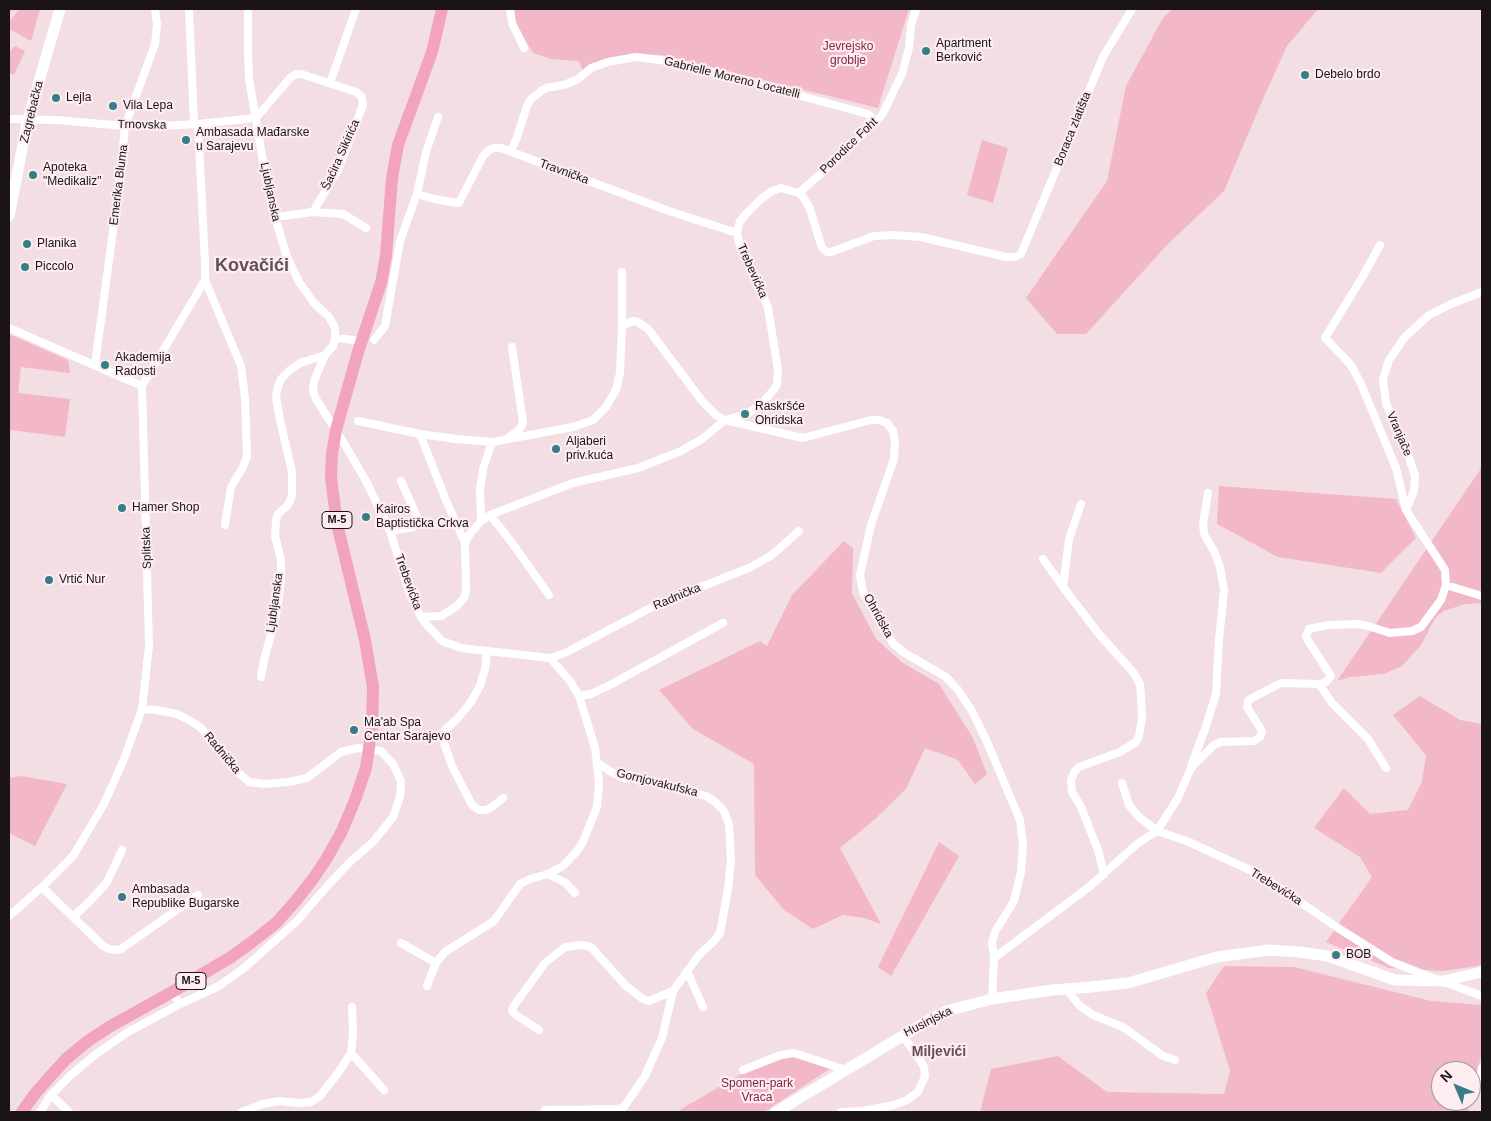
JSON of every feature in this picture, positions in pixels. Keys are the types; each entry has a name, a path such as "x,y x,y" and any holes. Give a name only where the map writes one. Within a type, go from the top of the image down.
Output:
{"main road":[{"name":"Zagrebačka","path":"9,216 28,119 60,9"},
{"name":"M-5","path":"22,1112 34,1095 66,1059 88,1041 116,1022 231,957 276,923 294,904 313,878 342,831 366,768 372,727 373,688 365,640 337,524 331,478 332,454 356,346 371,316 381,283 386,256 392,178 398,145 432,52 442,9"},
{"name":"Husinjska","path":"776,1112 902,1035 946,1011 992,999 1052,990 1128,983 1217,957 1269,950 1327,956 1395,980 1443,981 1482,972"}],"street":[{"name":"Emerika Bluma","path":"95,365 119,186 125,126 155,44 157,24 155,9"},
{"path":"189,9 205,280 241,366 245,398 247,456 231,487 226,525"},
{"name":"Ljubljanska","path":"248,9 249,79 275,217 295,275 314,303 333,322 336,328 335,338"},
{"path":"330,83 356,9"},
{"path":"510,9 512,23 524,48"},
{"name":"Porodice Foht","path":"798,193 835,161 882,115 902,74 916,9"},
{"name":"Boraca zlatišta","path":"798,193 804,198 810,210 822,248 827,252 874,236 893,235 921,237 1006,257 1015,257 1021,254 1102,57 1132,9"},
{"name":"Gabrielle Moreno Locatelli","path":"511,151 527,106 531,99 541,91 578,79 591,68 608,62 636,57 675,62 868,114 875,122"},
{"name":"Šaćira Sikirića","path":"256,118 290,78 296,74 356,92 362,97 363,105 338,170 313,212"},
{"path":"374,340 384,326 400,241 417,194 426,152 438,117"},
{"name":"Trnovska","path":"9,119 125,126 196,124 256,118"},
{"name":"Travnička","path":"417,194 456,204 459,203 479,162 488,150 494,148 511,151 669,211 737,233"},
{"name":"Trebevićka","path":"465,543 481,521 490,516 573,483 638,468 681,451 702,439 725,420 748,414 761,404 772,392 778,379 776,354 768,308 740,246 737,233 740,222 747,213 772,191 782,188 798,193"},
{"path":"275,217 313,212 343,214 366,228"},
{"path":"1191,768 1214,745 1220,742 1254,741 1260,738 1262,730 1248,707 1248,702 1252,698 1281,683 1319,684 1326,682 1331,676 1306,636 1309,629 1328,625 1357,624 1390,633 1412,631 1421,627 1441,600 1446,585 1445,570 1406,510 1396,468 1361,384 1350,365 1325,338 1380,245"},
{"path":"358,421 420,434 492,442 574,427 593,420 606,407 616,390 620,373 622,272"},
{"path":"9,328 142,386 205,280"},
{"name":"Vranjače","path":"1406,510 1414,491 1415,476 1407,451 1386,402 1383,379 1389,360 1405,337 1429,316 1451,304 1482,292"},
{"path":"622,328 633,321 643,325 702,401 716,416 725,420"},
{"path":"336,430 316,399 313,391 314,381 325,355 333,346 335,338 356,346"},
{"path":"503,440 518,431 523,422 512,347"},
{"name":"Ljubljanska","path":"261,676 276,616 280,581 280,560 275,536 276,520 278,514 290,501 292,495 292,472 276,396 281,379 290,370 300,363 325,355"},
{"name":"Splitska","path":"142,386 149,646 142,709"},
{"name":"Ohridska","path":"725,420 803,438 871,420 887,423 894,431 894,459 871,526 860,575 863,592 894,644 903,652 946,677 958,690 972,711 987,742 1020,820 1024,845 1021,872 1014,901 996,932 992,943 994,958 992,999"},
{"name":"Trebevićka","path":"336,430 366,481 390,531 409,592 421,617 441,616 457,606 464,598 466,590 465,543 420,434"},
{"path":"481,521 480,490 483,469 492,442"},
{"path":"390,531 413,527 418,519 401,481"},
{"path":"994,958 1089,888 1137,844 1157,830 1178,798 1191,768 1216,694 1224,590 1220,566 1204,534 1203,524 1208,493"},
{"path":"1063,587 1069,540 1081,504"},
{"path":"490,516 549,594"},
{"name":"Radnička","path":"550,658 565,653 656,605 751,567 772,555 799,530"},
{"path":"1043,558 1098,633 1140,684 1142,717 1139,736 1136,742 1120,752 1080,767 1075,771 1072,780 1072,792 1098,850 1104,874"},
{"path":"1446,585 1482,596"},
{"path":"421,617 442,641 461,648 550,658"},
{"path":"579,696 591,694 608,686 723,624"},
{"path":"487,651 485,669 480,686 471,702 444,731 442,738 452,766 472,805 479,810 486,810 503,798"},
{"name":"Gornjovakufska","path":"427,986 436,962 445,952 494,921 520,884 548,874 563,866 582,844 597,807 598,762 579,696 570,681 550,658"},
{"path":"1319,684 1332,703 1368,739 1386,768"},
{"path":"9,916 73,856 104,804 124,759 142,709"},
{"name":"Radnička","path":"142,709 177,714 194,723 201,728 233,768 249,782 264,784 308,778 341,752 358,748 381,752 393,764 401,781 400,796 388,823 372,842 329,884 296,922 244,968 219,986 180,1004"},
{"name":"Gornjovakufska","path":"545,1110 617,1110 624,1107 645,1076 662,1038 673,991 699,956 720,933 728,889 731,861 729,825 724,811 714,801 706,796 650,781 624,778 611,772 598,762"},
{"name":"Trebevićka","path":"1122,783 1129,805 1139,817 1157,830 1189,842 1252,871 1392,962 1482,996"},
{"path":"73,917 107,882 122,850"},
{"path":"548,874 566,883 575,893"},
{"path":"42,887 109,950 121,949 198,895"},
{"path":"401,943 436,962"},
{"path":"539,1030 516,1015 512,1011 513,1007 545,963 565,947 582,945 591,947 626,986 643,999 650,1001 673,991"},
{"path":"687,971 703,1006"},
{"path":"1066,989 1079,1005 1093,1015 1123,1027 1163,1056 1174,1060"},
{"path":"40,1112 50,1095 96,1054 128,1032 180,1004 172,992"},
{"path":"242,1112 262,1104 279,1101 311,1102 320,1096 351,1053 353,1033 352,1007"},
{"path":"840,1112 862,1111 894,1105 907,1100 918,1092 926,1076 924,1067 902,1035"},
{"path":"351,1053 384,1090"},
{"path":"743,1070 781,1055 794,1053 846,1070"},
{"path":"50,1095 69,1112"}],"green space":[{"path":"19,9 40,9 31,41 9,29 9,23"},
{"name":"Jevrejsko groblje","path":"512,9 909,9 878,108 662,55 639,54 583,71 579,61 552,59 533,53 513,19"},
{"path":"1172,9 1318,9 1287,46 1224,191 1167,245 1086,334 1057,334 1026,298 1107,181 1126,86 1163,18"},
{"path":"15,46 25,51 14,75 9,73 9,52"},
{"path":"982,140 1008,148 993,203 967,195"},
{"path":"9,334 68,360 70,373 21,367 18,393 70,399 65,437 11,430 9,444"},
{"path":"1482,467 1482,603 1465,604 1444,611 1437,616 1421,645 1402,666 1384,674 1350,677 1337,681"},
{"path":"1219,486 1396,499 1416,538 1381,573 1278,557 1217,524"},
{"path":"844,541 853,548 852,593 876,639 903,663 939,684 973,738 987,774 975,784 958,760 925,748 906,789 875,819 840,848 881,924 864,918 843,915 813,929 784,910 755,875 754,764 693,729 659,690 760,641 767,646 792,595"},
{"path":"1420,696 1460,720 1482,724 1482,964 1443,971 1389,968 1326,942 1372,877 1360,857 1314,828 1344,788 1370,814 1408,810 1422,782 1426,755 1393,715"},
{"path":"21,776 67,784 35,846 9,833 9,778"},
{"path":"939,842 959,856 891,976 878,967"},
{"path":"1224,966 1294,967 1431,1001 1482,1005 1482,1052 1480,1061 1431,1061 1431,1111 1468,1112 980,1112 991,1069 1058,1056 1107,1092 1224,1094 1230,1071 1206,993"},
{"name":"Spomen-park Vraca","path":"789,1056 831,1068 764,1112 678,1112 747,1071"}],"place":[{"name":"Apartment Berković","path":"926,51"},
{"name":"Debelo brdo","path":"1305,75"},
{"name":"Lejla","path":"56,98"},
{"name":"Vila Lepa","path":"113,106"},
{"name":"Ambasada Mađarske u Sarajevu","path":"186,140"},
{"name":"Apoteka \"Medikaliz\"","path":"33,175"},
{"name":"Planika","path":"27,244"},
{"name":"Piccolo","path":"25,267"},
{"name":"Akademija Radosti","path":"105,365"},
{"name":"Raskršće Ohridska","path":"745,414"},
{"name":"Aljaberi priv.kuća","path":"556,449"},
{"name":"Hamer Shop","path":"122,508"},
{"name":"Kairos Baptistička Crkva","path":"366,517"},
{"name":"Vrtić Nur","path":"49,580"},
{"name":"Ma'ab Spa Centar Sarajevo","path":"354,730"},
{"name":"Ambasada Republike Bugarske","path":"122,897"},
{"name":"BOB","path":"1336,955"}],"district":[{"name":"Kovačići","path":"252,266"},
{"name":"Miljevići","path":"939,1052"}]}
